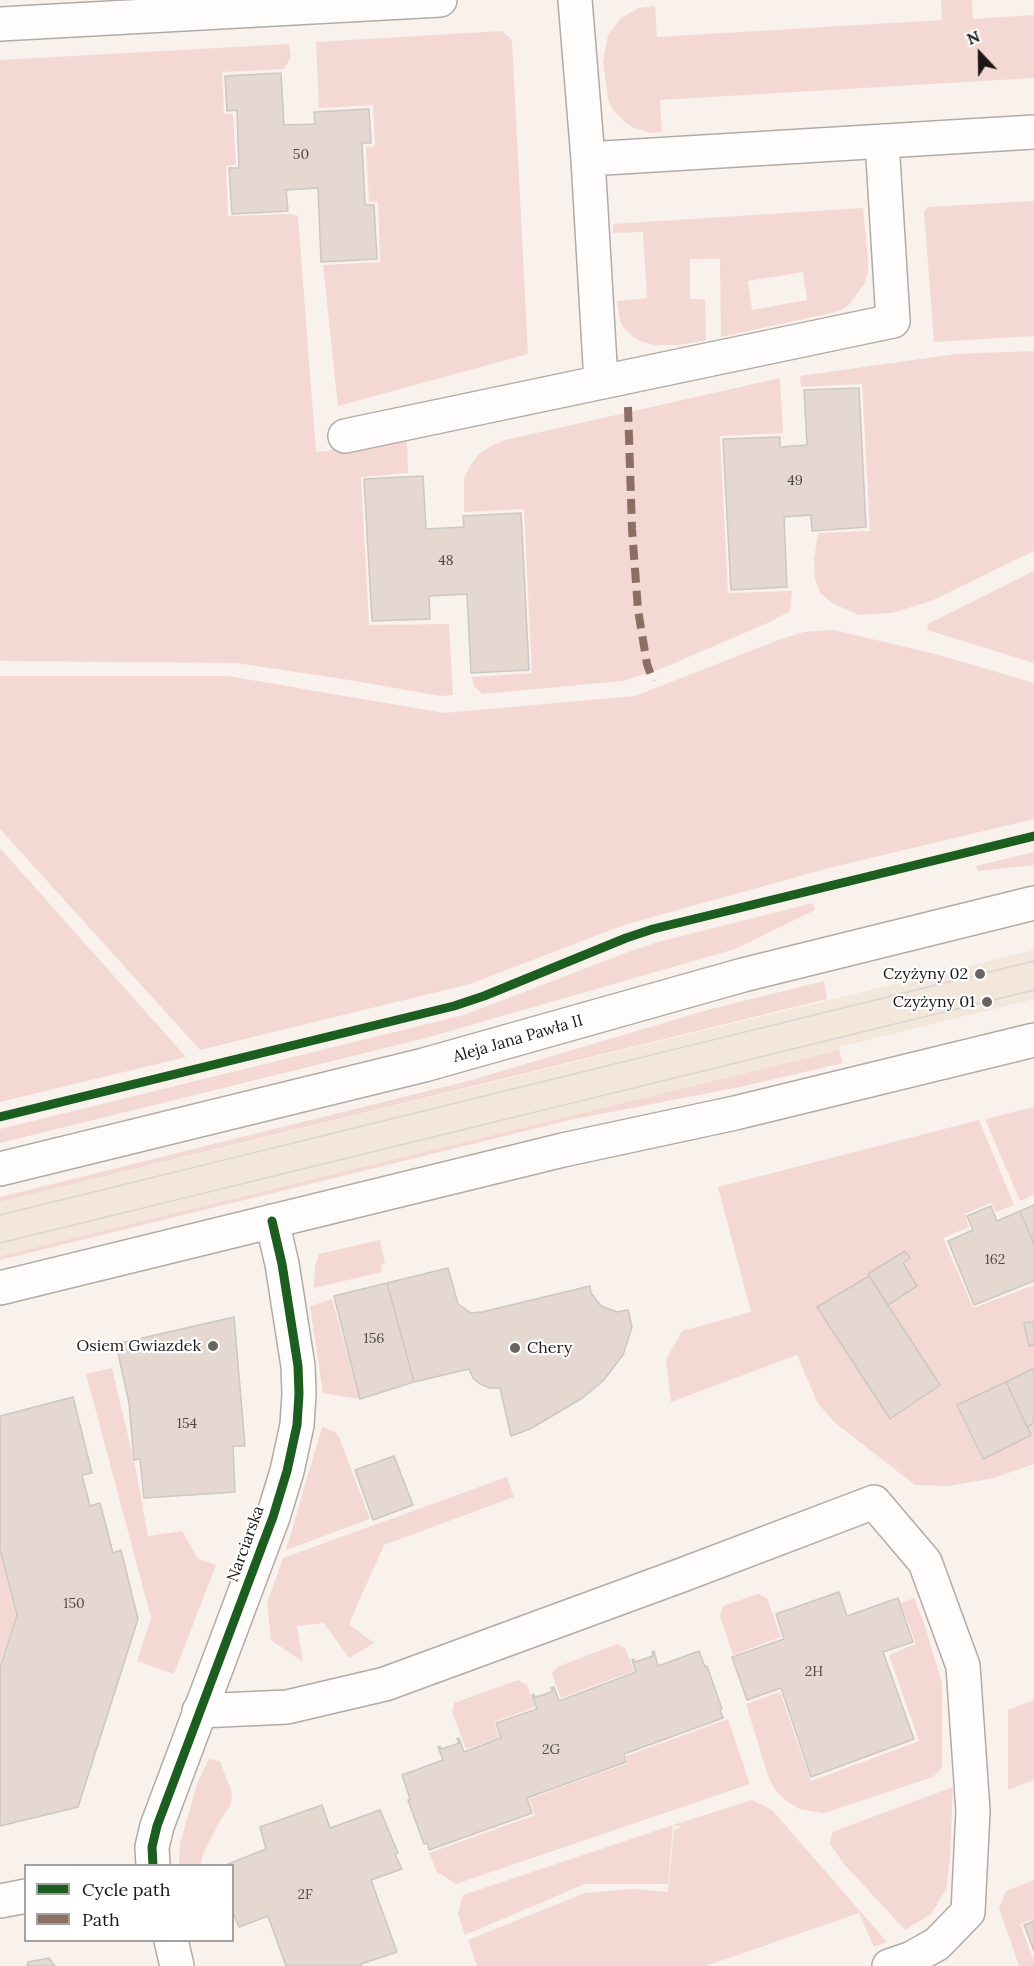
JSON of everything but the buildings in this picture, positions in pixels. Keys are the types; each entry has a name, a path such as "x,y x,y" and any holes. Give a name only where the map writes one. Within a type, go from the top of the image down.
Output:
{"main road":[{"path":"0,24 440,0"},
{"path":"575,0 588,159 601,382"},
{"path":"588,159 1034,132"},
{"path":"345,436 893,321 882,141"},
{"name":"Aleja Jana Pawła II","path":"0,1169 424,1065 743,975 1034,903"},
{"path":"0,1288 563,1149 735,1113 1034,1040"},
{"name":"Narciarska","path":"153,1864 152,1847 157,1826 273,1517 287,1471 297,1425 298,1366 282,1264 272,1221"},
{"path":"199,1711 287,1707 385,1684 874,1502 925,1562 963,1666 973,1811 968,1912 937,1944 912,1958 889,1966"},
{"path":"0,1901 24,1896"},
{"path":"171,1942 177,1966"}],"shaded area":[{"path":"941,0 972,0 973,19 1034,15 1034,78 660,100 662,132 652,133 626,123 612,109 608,99 603,62 608,35 621,18 639,8 655,6 657,37 942,20"},
{"path":"502,31 512,40 528,354 338,406 323,265 380,262 378,201 369,202 366,147 375,146 373,105 319,108 316,42"},
{"path":"289,44 291,57 284,69 222,72 224,114 233,114 236,165 226,166 228,216 291,214 298,216 316,452 407,441 408,473 361,477 369,625 449,624 453,695 441,696 236,663 0,661 0,60"},
{"path":"1034,201 1034,336 934,342 924,211 928,207"},
{"path":"863,208 868,272 864,284 852,301 845,308 836,312 721,337 720,259 690,259 690,299 705,299 706,340 679,345 655,345 633,337 624,328 620,321 617,301 647,298 643,232 613,233 613,224","holes":["803,272 807,300 752,310 748,281"]},
{"path":"1034,351 1034,551 931,601 892,613 859,615 832,603 820,593 815,579 814,560 818,533 870,531 862,384 801,387 800,376 956,354"},
{"path":"780,378 783,433 720,436 728,593 792,591 790,611 770,622 663,668 623,681 482,694 474,686 472,677 532,673 524,509 464,512 464,479 478,455 505,440"},
{"path":"1034,571 1034,663 927,630 928,624"},
{"path":"834,630 939,655 1034,683 1034,819 829,868 624,925 470,984 200,1050 0,829 0,676 228,676 444,713 635,696 781,639 804,632"},
{"path":"0,848 186,1057 0,1102"},
{"path":"1034,852 1034,865 978,871 976,866"},
{"path":"813,903 815,910 735,949 426,1038 0,1143 0,1129 464,1015 658,942"},
{"path":"1034,950 1034,999 839,1047 839,1050 0,1256 0,1202"},
{"path":"824,981 827,999 0,1202 0,1197 468,1081 711,1009"},
{"path":"839,1050 843,1063 740,1087 570,1120 0,1260 0,1256"},
{"path":"1034,1107 1034,1195 1020,1201 985,1119"},
{"path":"979,1120 1014,1205 996,1212 991,1203 965,1214 969,1227 943,1238 973,1308 1034,1285 1034,1464 994,1478 949,1486 915,1485 834,1422 817,1402 797,1355 671,1402 666,1360 682,1331 751,1312 718,1187"},
{"path":"380,1240 385,1263 381,1264 382,1272 314,1288 315,1266 319,1254"},
{"path":"332,1299 360,1399 323,1393 310,1306"},
{"path":"112,1368 136,1470 148,1536 182,1531 198,1559 216,1565 174,1674 137,1661 151,1618 86,1374"},
{"path":"322,1427 335,1432 339,1437 370,1519 286,1550"},
{"path":"507,1477 514,1497 384,1545 349,1624 374,1643 349,1658 324,1623 297,1626 303,1662 271,1640 267,1603 283,1558"},
{"path":"0,1554 16,1615 0,1662"},
{"path":"758,1594 767,1598 781,1637 733,1655 720,1616 723,1606"},
{"path":"914,1598 942,1683 942,1768 933,1777 824,1813 802,1810 786,1801 775,1790 768,1776 746,1704 780,1692 811,1781 919,1741 889,1655 916,1644 901,1603"},
{"path":"617,1644 625,1648 634,1671 561,1698 552,1674 557,1667"},
{"path":"518,1680 527,1685 535,1707 494,1722 499,1738 466,1749 452,1712 454,1703"},
{"path":"1034,1700 1034,1780 1008,1790 1008,1710"},
{"path":"728,1719 750,1784 456,1884 437,1872 429,1853 535,1815 529,1799 628,1763 626,1756"},
{"path":"209,1759 220,1761 232,1793 231,1804 203,1854 201,1864 179,1864 180,1843 197,1784"},
{"path":"953,1787 950,1859 946,1889 931,1914 905,1930 844,1864 830,1844 832,1832"},
{"path":"752,1800 772,1810 887,1942 874,1947 859,1913 706,1966 477,1966 468,1940 585,1893 634,1889 668,1892 674,1830 682,1827 673,1825"},
{"path":"673,1825 668,1884 585,1884 465,1935 458,1914 463,1895"},
{"path":"1034,1880 1034,1919 1020,1924 1034,1966 1019,1966 999,1908 1006,1891"}],"tram line":[{"path":"0,1215 1034,961"},
{"path":"0,1243 1034,990"}],"marked path":[{"path":"628,407 632,529 638,610 647,664 653,681"}],"cycle path":[{"path":"0,1117 454,1006 653,929 1034,836"},
{"path":"153,1864 152,1847 157,1826 273,1517 287,1471 297,1425 298,1366 282,1264 272,1221"}],"place":[{"name":"Czyżyny 02","path":"980,974"},
{"name":"Czyżyny 01","path":"987,1002"},
{"name":"Osiem Gwiazdek","path":"213,1346"},
{"name":"Chery","path":"515,1348"}]}
